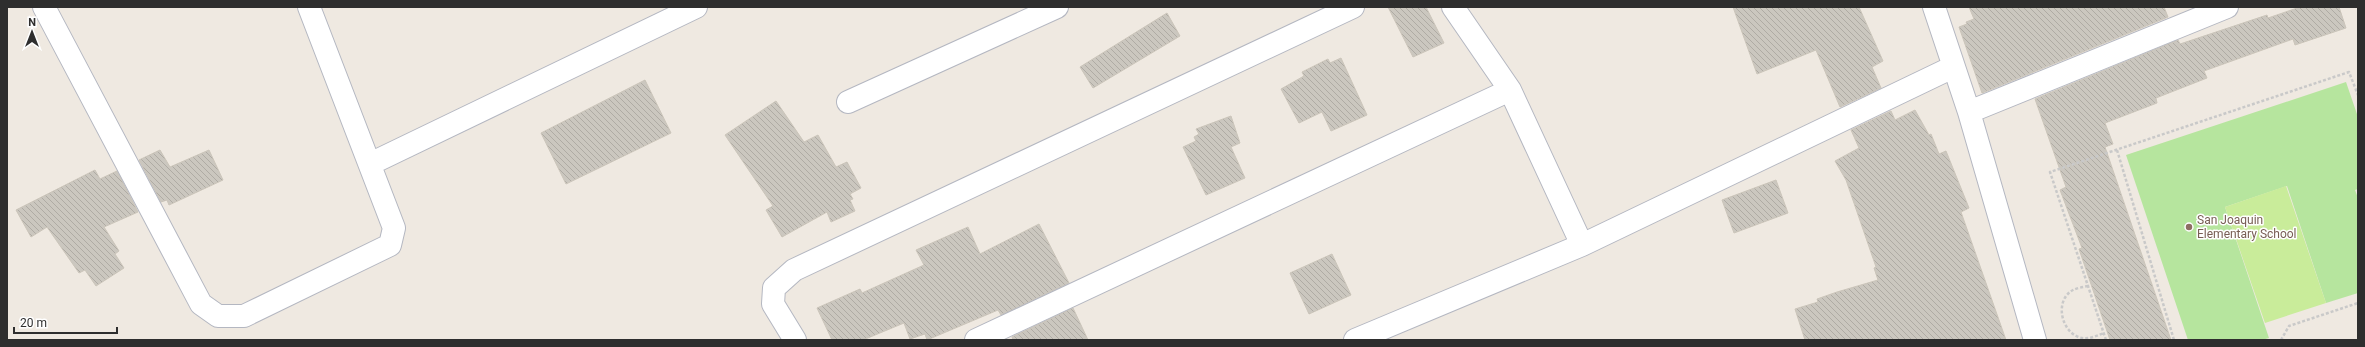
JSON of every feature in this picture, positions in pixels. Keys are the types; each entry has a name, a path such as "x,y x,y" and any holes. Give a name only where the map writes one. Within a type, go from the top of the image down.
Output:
{"street":[{"path":"44,7 200,304 218,316 244,316 390,245 394,228 309,7"},
{"path":"370,164 696,7"},
{"path":"848,102 1058,7"},
{"path":"795,340 773,304 774,288 794,270 1353,7"},
{"path":"1453,7 1510,90 1582,245"},
{"path":"1934,7 1969,112 2035,340"},
{"path":"1969,112 2227,7"},
{"path":"1355,340 1582,245 1953,67"},
{"path":"976,340 1510,90"}],"path":[{"path":"2106,340 2050,172 2349,72 2358,95"},
{"path":"2117,150 2174,340"},
{"path":"2088,286 2072,290 2062,304 2062,320 2072,334 2087,339 2104,333"},
{"path":"2281,340 2289,326 2358,303"}],"green space":[{"path":"2346,82 2358,117 2358,189 2355,190 2358,198 2358,293 2326,303 2287,186 2225,207 2269,338 2262,340 2188,340 2126,155"},
{"path":"2286,186 2326,303 2265,323 2225,207"}],"building":[{"path":"1388,7 1426,7 1444,43 1413,57"},
{"path":"1733,7 1859,7 1883,61 1872,67 1881,88 1840,107 1816,50 1757,74"},
{"path":"1969,7 2164,7 2168,17 1982,93 1959,27 1974,19"},
{"path":"2300,7 2339,7 2346,28 2295,45 2293,39 2204,71 2207,78 2156,98 2157,103 2105,123 2113,144 2105,147 2171,340 2110,340 2079,249 2082,248 2060,190 2066,187 2035,99 2178,40 2180,44 2267,15 2268,18"},
{"path":"1167,13 1180,36 1093,88 1080,67"},
{"path":"1341,58 1367,115 1331,131 1322,112 1299,123 1281,89 1304,76 1302,72 1328,59 1330,63"},
{"path":"645,80 671,133 566,184 541,133"},
{"path":"776,101 804,142 818,135 836,167 847,162 861,188 850,194 853,199 850,200 855,211 831,222 827,212 782,237 766,210 773,206 725,135"},
{"path":"1915,110 1929,135 1931,134 1939,154 1946,151 1969,208 1961,212 2006,340 1805,340 1795,309 1818,302 1817,299 1837,292 1878,280 1874,268 1876,267 1846,180 1835,161 1859,148 1851,130 1891,111 1895,120"},
{"path":"1231,116 1240,143 1231,147 1245,178 1206,195 1183,147 1196,141 1194,137 1199,134 1196,129"},
{"path":"160,150 170,167 209,150 223,180 169,205 167,200 161,202 139,160"},
{"path":"95,170 100,179 117,171 138,212 104,227 119,251 115,254 124,268 96,286 85,270 79,273 47,227 31,237 16,210"},
{"path":"1776,180 1788,213 1734,233 1722,200"},
{"path":"1039,224 1069,283 1001,315 998,310 927,340 925,334 910,339 904,323 863,340 832,340 817,308 860,289 862,293 924,265 916,250 968,227 980,254"},
{"path":"1332,254 1351,295 1309,314 1290,273"},
{"path":"1073,308 1088,340 1013,340 1012,337"}],"place":[{"name":"San Joaquin Elementary School","path":"2189,227"}]}
